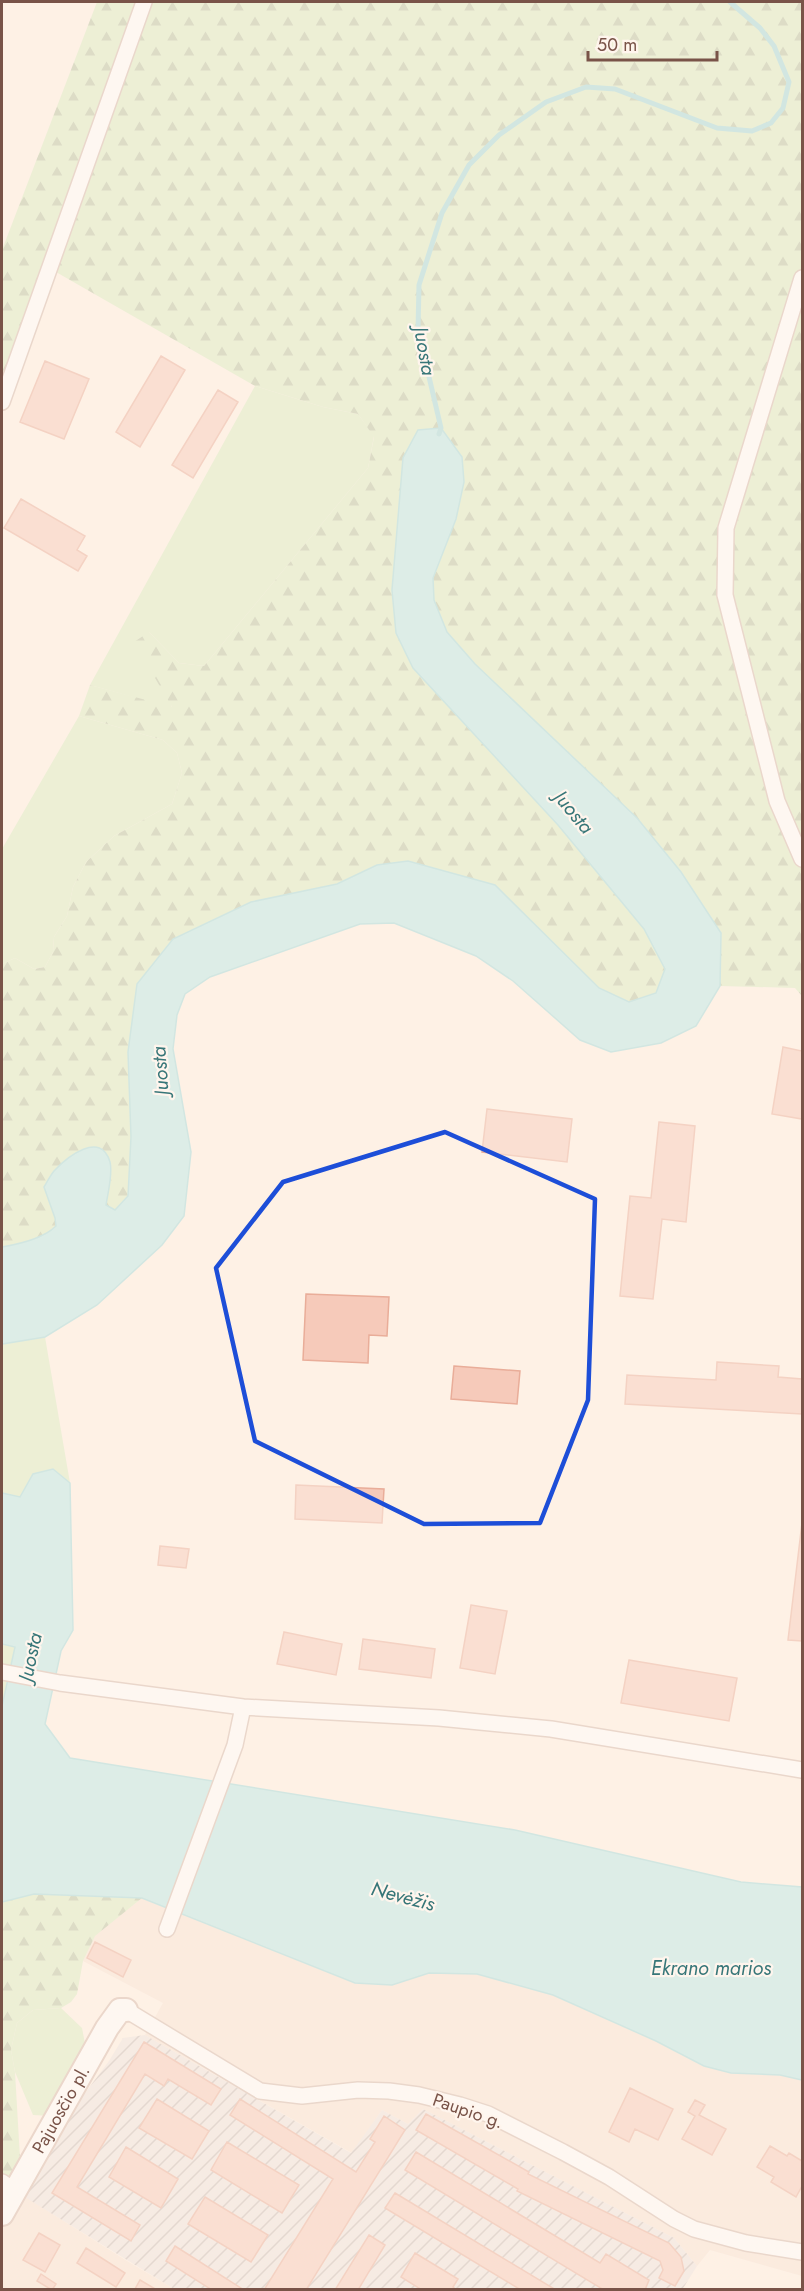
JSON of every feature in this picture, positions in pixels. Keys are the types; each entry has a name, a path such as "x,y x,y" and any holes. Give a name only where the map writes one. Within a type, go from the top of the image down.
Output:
{"main road":[{"name":"Pajuosčio pl.","path":"2,2214 8,2187 107,2028 120,2010 126,2010"}],"street":[{"path":"2,402 144,2"},
{"path":"802,278 726,528 725,595 777,801 802,859"},
{"path":"2,1672 60,1683 243,1707 439,1718 551,1729 802,1770"},
{"path":"167,1929 235,1745 243,1707"},
{"name":"Paupio g.","path":"126,2010 260,2091 302,2096 358,2090 389,2091 419,2095 460,2105 488,2114 563,2152 694,2229 746,2242 802,2252"}],"highlighted area":[{"path":"445,1132 595,1199 588,1400 540,1523 424,1524 255,1441 216,1268 283,1182"}],"shaded area":[{"path":"142,1898 355,1983 392,1985 429,1973 477,1974 553,1995 656,2041 704,2066 731,2073 780,2075 802,2080 802,2276 710,2250 697,2266 674,2238 423,2109 408,2124 382,2110 352,2153 145,2035 163,2003 83,1961 95,1935"},
{"path":"145,2035 351,2153 382,2110 408,2124 423,2109 674,2238 697,2266 682,2290 174,2289 15,2191 32,2164 109,2061 123,2038"},
{"path":"2,2182 127,2261 174,2289 2,2289"}],"green space":[{"path":"97,2 802,2 802,996 795,988 720,986 721,933 681,872 637,818 475,664 447,632 434,600 433,578 456,519 392,590 558,825 644,929 665,969 656,993 629,1002 599,988 495,885 377,865 337,884 251,902 173,939 131,1137 128,1196 115,1210 106,1205 111,1165 44,1187 56,1226 38,1238 2,1247 2,964 15,958 34,969 45,967 53,952 54,937 67,916 73,887 86,862 114,836 172,804 182,773 177,753 163,740 79,716 90,685 172,707 134,642 149,632 179,663 204,666 368,468 374,437 358,414 323,407 255,386 49,268 2,388 2,250"},
{"path":"255,386 323,407 358,414 374,436 368,468 204,666 179,663 149,632 172,708 90,685"},
{"path":"79,716 163,740 177,753 182,773 172,804 114,836 86,862 73,887 67,916 54,937 53,952 45,967 34,969 15,958 2,964 2,849"},
{"path":"45,1337 70,1483 53,1469 33,1474 20,1497 2,1493 2,1344"},
{"path":"2,1644 15,1646 2,1706"},
{"path":"34,1894 142,1898 95,1936 83,1961 77,1994 71,2002 61,2008 33,2010 17,2023 11,2050 15,2072 20,2158 28,2170 2,2182 2,1902"},
{"path":"61,2008 82,2028 87,2054 52,2116 33,2115 15,2072 11,2050 17,2023 33,2010"}],"water":[{"path":"441,428 462,457 464,482 456,519 433,578 434,600 447,632 475,664 637,818 681,872 721,933 720,986 696,1026 661,1043 611,1052 580,1040 513,981 476,956 394,923 360,924 210,977 185,994 177,1015 173,1049 191,1152 184,1216 162,1245 97,1305 45,1337 2,1344 2,1247 38,1238 56,1226 44,1187 54,1171 67,1159 84,1149 99,1148 106,1153 111,1167 106,1205 115,1210 128,1196 131,1137 128,1052 137,984 173,939 251,902 337,884 377,865 408,861 495,885 599,988 629,1002 656,993 665,969 644,929 558,825 413,668 396,633 392,590 403,458 418,430"},
{"name":"Ekrano marios","path":"53,1469 70,1483 73,1630 61,1651 45,1724 70,1758 515,1830 741,1882 802,1887 802,2080 780,2075 731,2073 704,2066 656,2041 553,1995 477,1974 429,1973 392,1985 355,1983 142,1898 34,1894 2,1902 2,1706 15,1647 2,1644 2,1493 20,1497 33,1474"}],"building":[{"path":"161,356 185,370 140,447 116,432"},
{"path":"45,361 89,379 64,439 20,422"},
{"path":"218,390 238,402 193,478 172,465"},
{"path":"21,499 85,536 77,550 87,556 78,571 4,528"},
{"path":"783,1047 802,1051 802,1119 772,1114"},
{"path":"487,1109 572,1119 567,1162 482,1152"},
{"path":"659,1122 695,1126 686,1222 662,1219 653,1299 620,1296 630,1196 651,1198"},
{"path":"306,1294 389,1297 387,1336 369,1335 368,1363 303,1360"},
{"path":"717,1362 779,1366 778,1377 802,1379 802,1414 625,1404 627,1375 716,1380"},
{"path":"454,1366 520,1371 517,1404 451,1399"},
{"path":"296,1485 384,1489 382,1523 295,1519"},
{"path":"802,1523 802,1641 788,1640"},
{"path":"160,1546 189,1549 186,1568 158,1565"},
{"path":"471,1605 507,1611 495,1674 460,1668"},
{"path":"284,1632 342,1644 336,1675 277,1664"},
{"path":"363,1639 435,1649 431,1678 359,1669"},
{"path":"629,1660 737,1678 729,1721 621,1703"},
{"path":"95,1942 131,1960 123,1977 87,1958"},
{"path":"144,2042 221,2089 211,2105 168,2079 164,2086 145,2074 77,2187 140,2225 131,2241 52,2193"},
{"path":"630,2088 673,2109 658,2140 635,2129 629,2142 609,2132"},
{"path":"157,2099 209,2131 192,2159 139,2128"},
{"path":"240,2099 356,2172 375,2142 370,2139 384,2116 405,2130 306,2290 264,2290 333,2179 230,2115"},
{"path":"695,2100 705,2105 699,2115 726,2129 712,2155 682,2139 695,2116 688,2112"},
{"path":"426,2114 529,2172 528,2174 669,2243 681,2257 684,2271 675,2286 659,2278 663,2270 660,2261 517,2191 518,2189 416,2130"},
{"path":"227,2142 299,2185 282,2213 211,2170"},
{"path":"770,2146 787,2156 789,2153 802,2161 802,2186 796,2197 771,2182 774,2177 757,2167"},
{"path":"126,2147 178,2179 161,2208 109,2177"},
{"path":"416,2152 600,2263 606,2254 649,2280 645,2290 604,2290 405,2170"},
{"path":"395,2193 556,2290 521,2290 385,2208"},
{"path":"205,2197 268,2235 251,2262 188,2224"},
{"path":"39,2233 60,2245 45,2272 23,2260"},
{"path":"369,2235 385,2245 358,2290 335,2290"},
{"path":"175,2246 244,2290 212,2290 166,2261"},
{"path":"86,2248 125,2273 116,2287 77,2263"},
{"path":"415,2253 458,2279 453,2287 456,2290 422,2290 401,2277"},
{"path":"41,2274 56,2284 52,2290 37,2281"},
{"path":"140,2280 157,2290 136,2290"}],"waterway":[{"name":"Juosta","path":"439,434 441,428 418,330 419,285 442,213 469,165 499,135 546,102 586,87 615,89 717,128 752,131 771,123 783,108 789,82 774,46 760,28 730,2"}],"water label":[{"name":"Nevėžis","path":"403,1896"}]}
